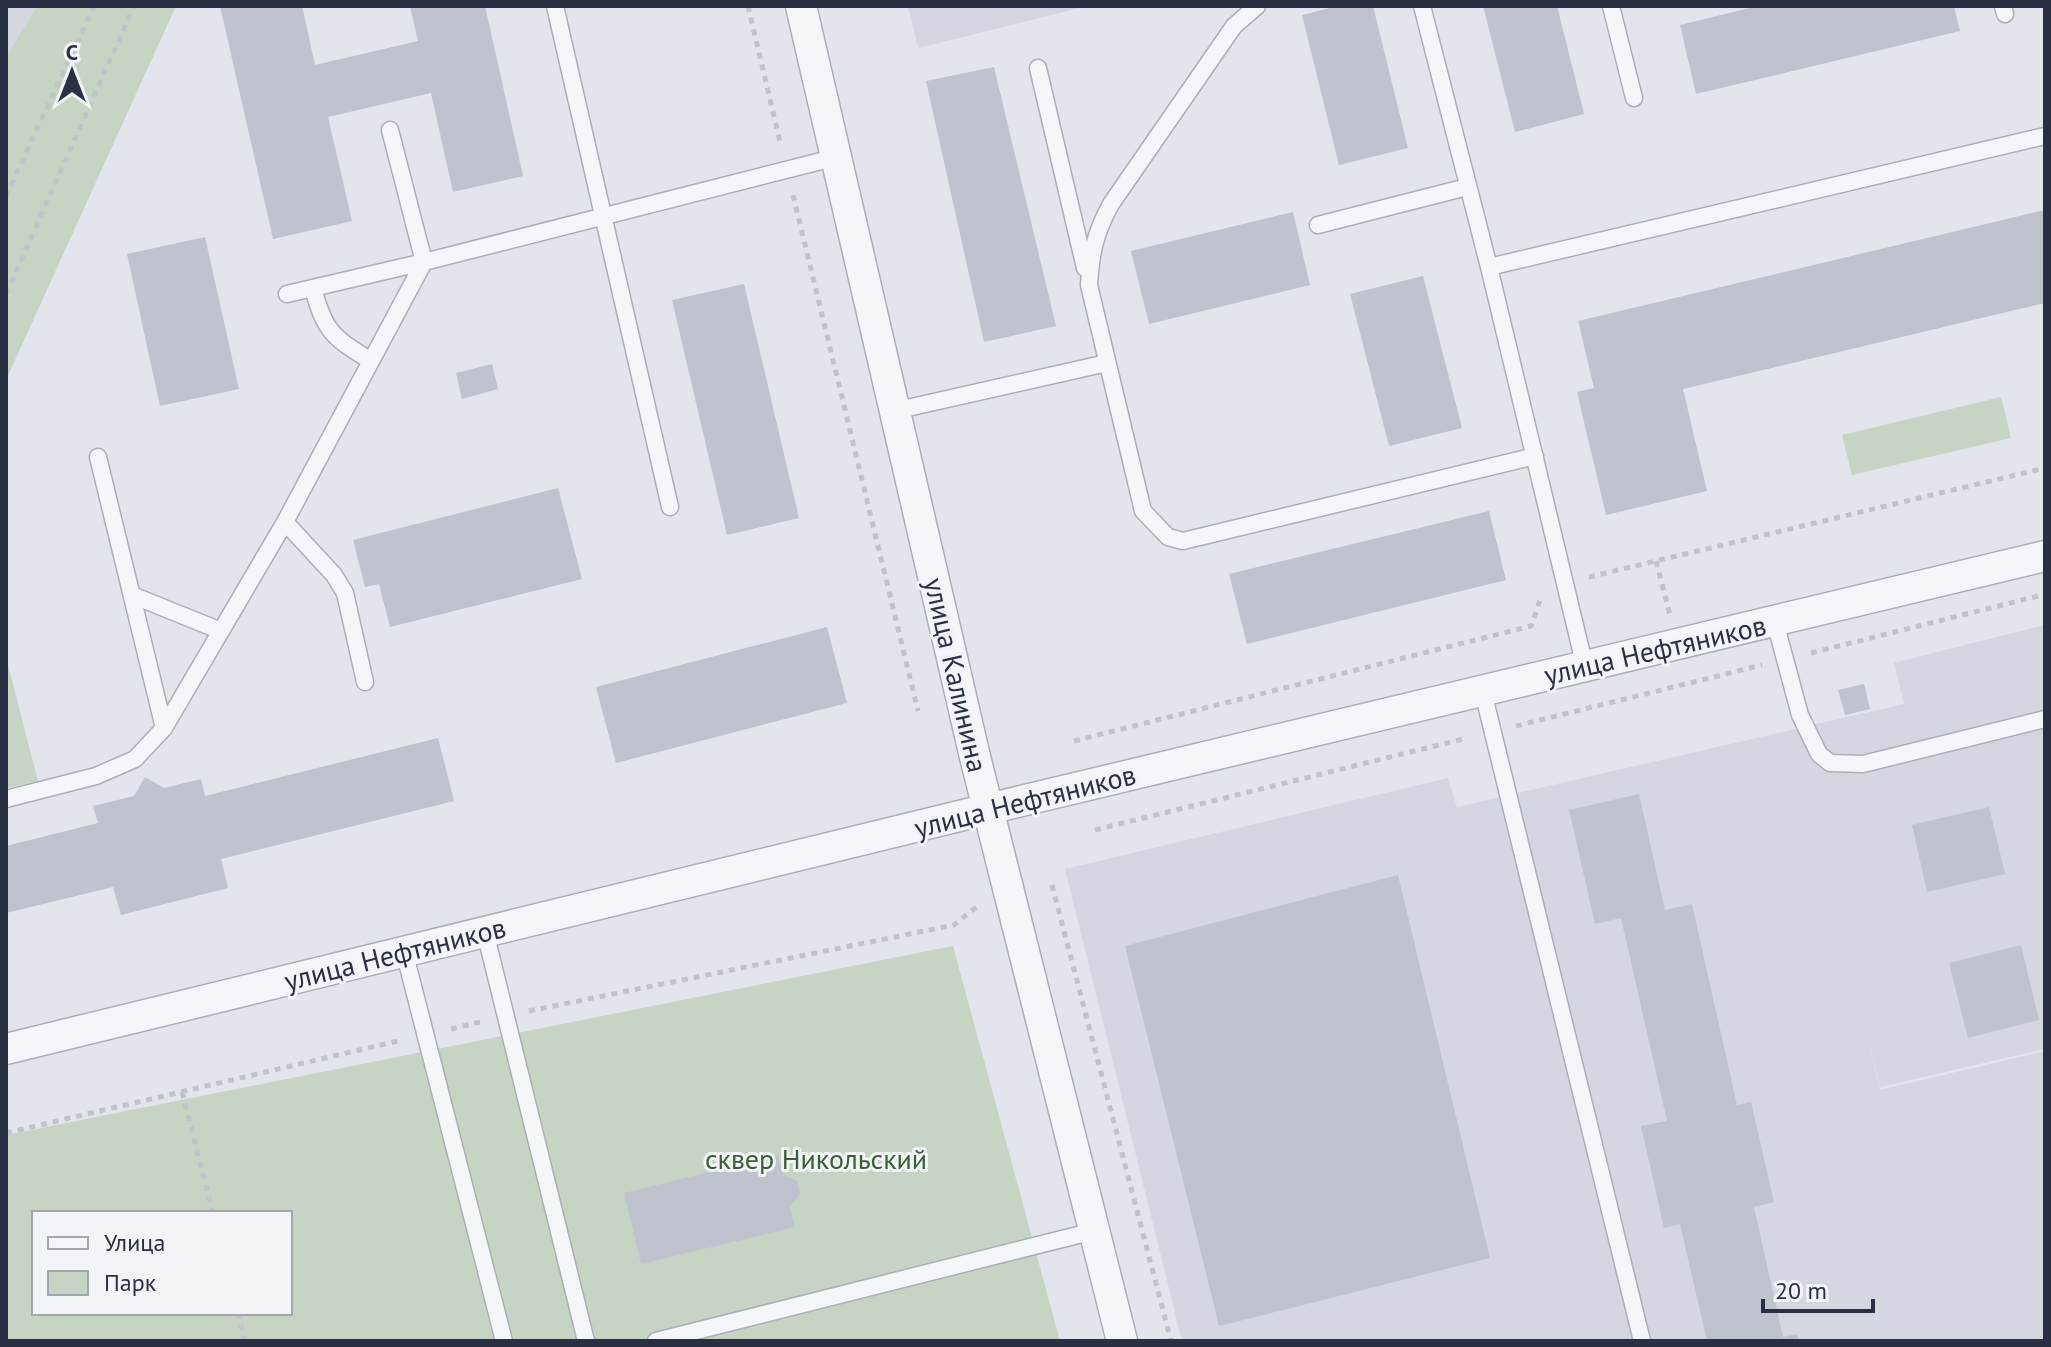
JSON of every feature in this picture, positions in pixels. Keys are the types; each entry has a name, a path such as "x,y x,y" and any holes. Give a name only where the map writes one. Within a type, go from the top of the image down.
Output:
{"street":[{"name":"улица Калинина","path":"801,6 988,809 1122,1341"},
{"name":"улица Нефтяников","path":"6,1049 988,809 2045,556"}],"lane":[{"path":"555,6 670,507"},
{"path":"1089,285 1091,253 1100,224 1111,204 1234,26 1257,6"},
{"path":"1422,6 1489,267 1585,667"},
{"path":"1611,6 1634,98"},
{"path":"1038,68 1143,511 1168,537 1183,541 1535,456"},
{"path":"6,799 96,776 135,759 164,728 285,522 424,262 390,130"},
{"path":"1489,267 2045,136"},
{"path":"287,294 837,157"},
{"path":"1318,225 1467,187"},
{"path":"313,288 320,315 329,331 371,361"},
{"path":"894,411 1107,363"},
{"path":"98,457 164,728"},
{"path":"285,522 334,575 345,593 365,682"},
{"path":"132,595 221,631"},
{"path":"1775,622 1800,715 1819,754 1830,763 1863,764 2045,719"},
{"path":"1483,692 1642,1341"},
{"path":"485,932 586,1341"},
{"path":"404,951 504,1341"},
{"path":"656,1341 1094,1231"}],"path":[{"path":"6,196 94,6"},
{"path":"6,294 134,6"},
{"path":"748,6 918,711"},
{"path":"1074,741 1531,626 1540,603 1537,590 2045,468"},
{"path":"1095,830 2045,594"},
{"path":"1052,885 1171,1341"},
{"path":"182,1092 212,1211"},
{"path":"238,1315 245,1341"}],"shaded area":[{"path":"6,6 37,6 6,57"},
{"path":"908,6 1088,6 918,48"},
{"path":"2045,625 2045,1049 1880,1087 1865,1024 1880,1090 2045,1051 2045,1341 1182,1341 1065,869 1448,778 1457,807 1904,704 1894,663"}],"green space":[{"path":"37,6 176,6 6,380 6,57"},
{"path":"2001,397 2011,438 1852,475 1842,435"},
{"path":"6,657 38,781 6,788"},
{"name":"сквер Никольский","path":"953,946 1060,1341 6,1341 6,1135"}],"building":[{"path":"220,6 302,6 315,65 418,41 410,6 485,6 523,176 453,192 431,93 328,117 352,221 273,239"},
{"path":"1338,6 1373,6 1408,148 1339,165 1302,15"},
{"path":"1483,6 1557,6 1584,114 1515,132"},
{"path":"1758,6 1954,6 1960,31 1696,94 1680,25"},
{"path":"994,67 1056,326 984,342 926,81"},
{"path":"2045,210 2045,303 1683,389 1707,491 1606,515 1577,392 1594,388 1578,321"},
{"path":"1293,212 1310,285 1149,324 1131,251"},
{"path":"205,237 239,389 160,406 127,254"},
{"path":"1423,276 1462,428 1389,446 1350,294"},
{"path":"744,284 799,518 727,535 672,300"},
{"path":"492,364 498,389 462,399 456,373"},
{"path":"558,488 582,579 390,627 379,584 365,587 353,540"},
{"path":"1489,511 1506,580 1247,644 1229,574"},
{"path":"827,627 847,703 616,763 596,687"},
{"path":"1864,684 1870,709 1845,715 1838,690"},
{"path":"438,738 454,801 221,859 228,888 121,915 113,887 6,913 6,846 98,823 93,806 134,796 145,777 164,788 201,779 205,796"},
{"path":"1639,794 1665,910 1692,904 1737,1105 1751,1102 1774,1202 1754,1207 1783,1337 1797,1334 1799,1341 1707,1341 1680,1224 1664,1228 1641,1126 1667,1121 1621,918 1595,924 1569,810"},
{"path":"1989,807 2005,874 1927,892 1912,825"},
{"path":"1398,875 1490,1258 1219,1326 1125,946"},
{"path":"2021,945 2039,1020 1968,1038 1949,963"},
{"path":"778,1155 783,1175 797,1181 800,1194 790,1207 795,1227 641,1264 624,1193"}]}
